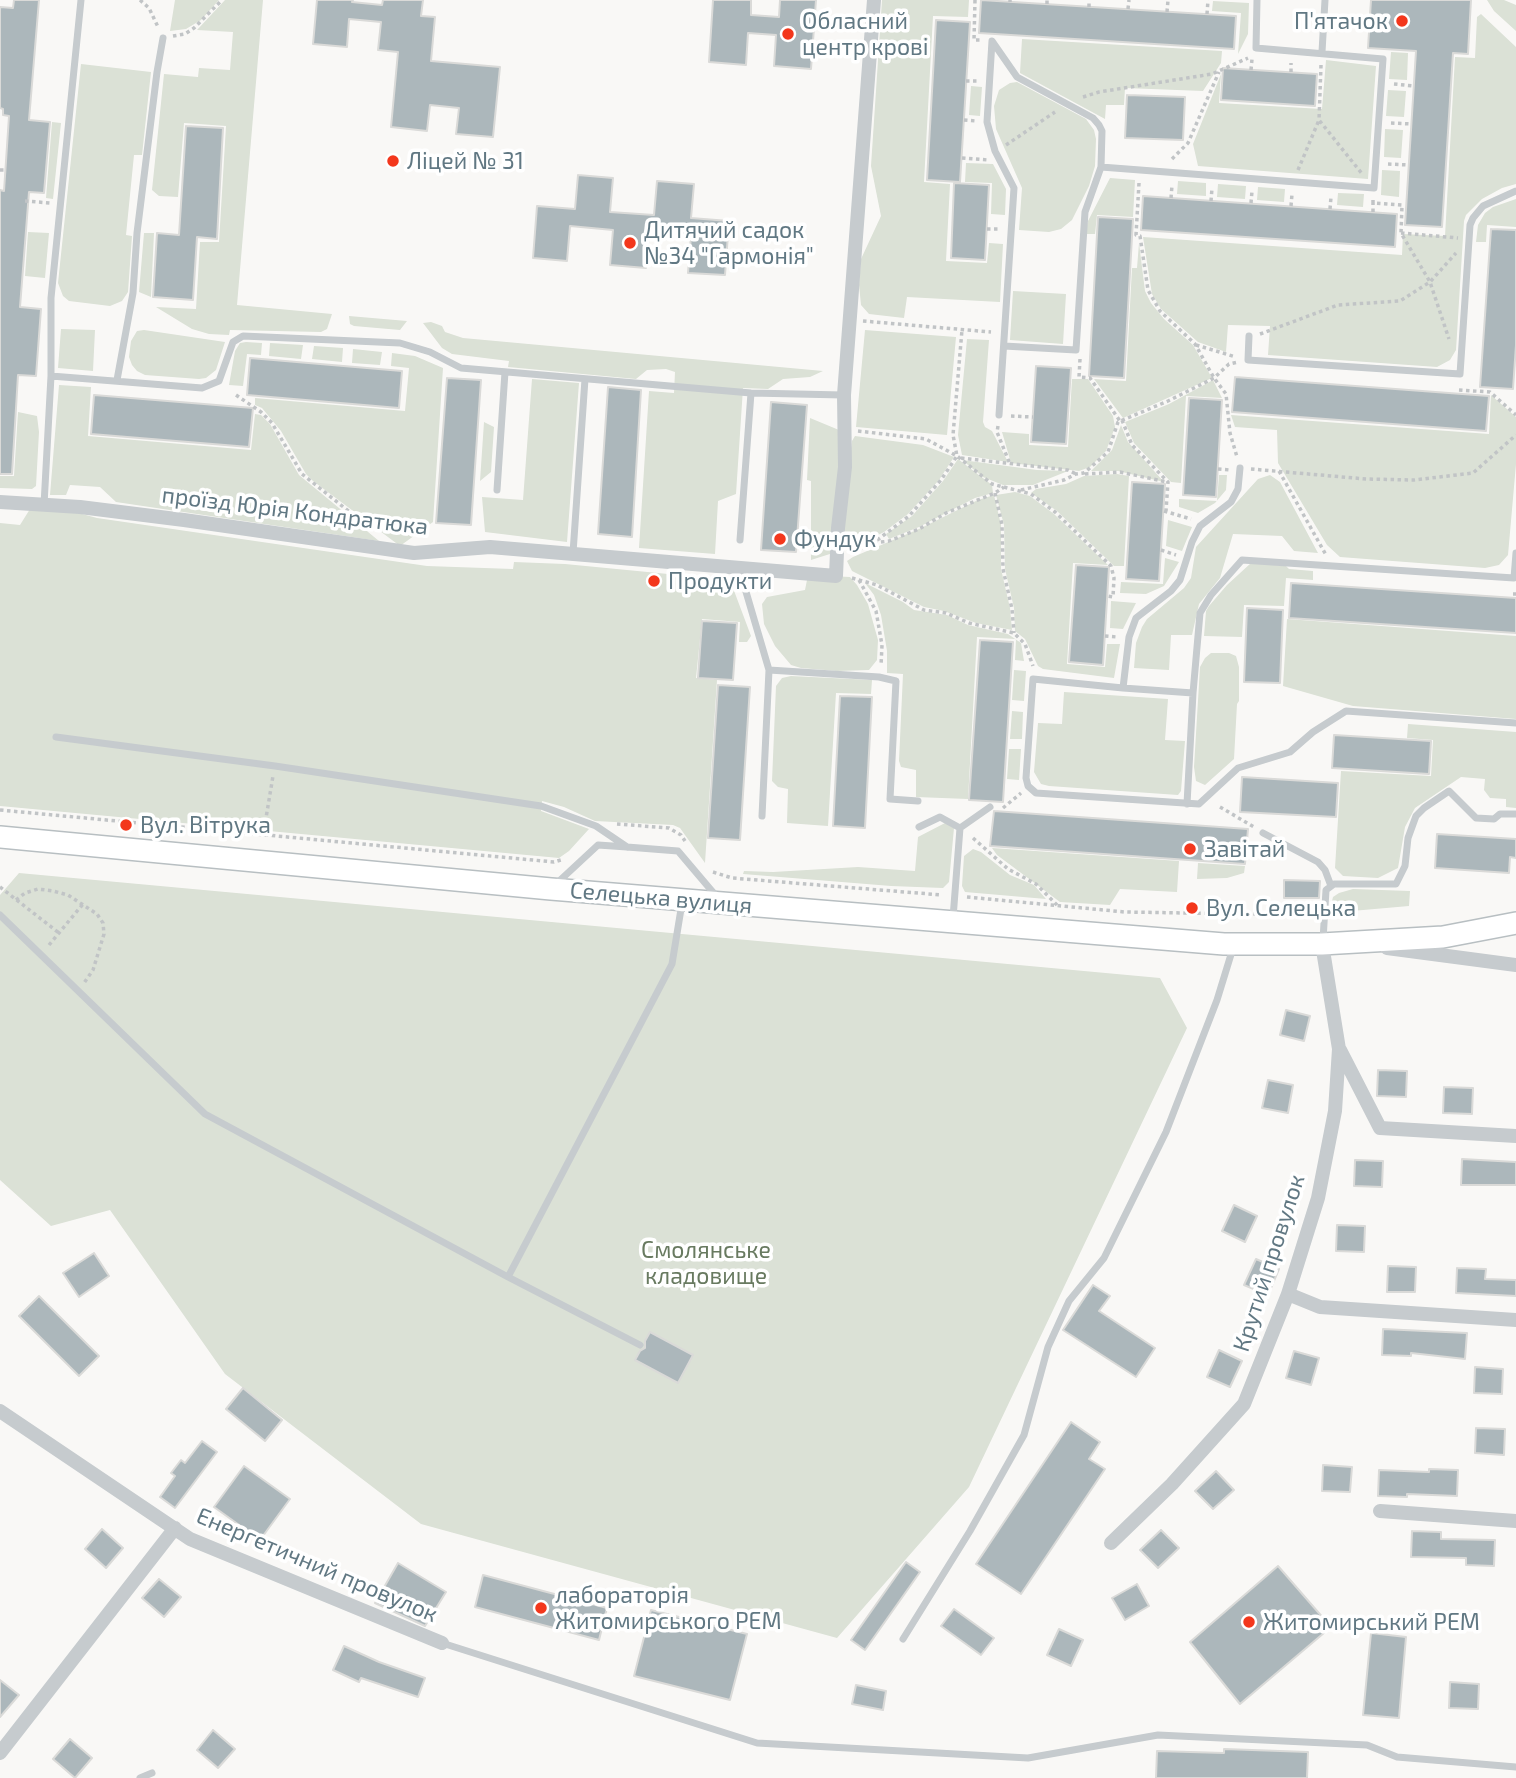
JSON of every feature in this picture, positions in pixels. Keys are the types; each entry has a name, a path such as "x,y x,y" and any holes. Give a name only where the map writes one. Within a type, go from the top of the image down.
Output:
{"street":[{"path":"836,576 846,429 844,395 874,0"},
{"name":"проїзд Юрія Кондратюка","path":"0,502 80,507 414,553 490,547 836,576"},
{"name":"Селецька вулиця","path":"0,837 551,889 953,923 1234,944 1375,946 1516,965"},
{"name":"Селецька вулиця","path":"1322,944 1443,937 1516,923"},
{"name":"Крутий провулок","path":"1111,1543 1172,1484 1244,1404 1288,1294 1318,1198 1335,1111 1339,1049 1322,944"},
{"path":"1339,1049 1380,1128 1516,1136"},
{"path":"1288,1294 1320,1307 1516,1320"},
{"name":"Енергетичний провулок","path":"0,1411 190,1539 442,1643"},
{"path":"1380,1511 1516,1521"},
{"path":"0,1753 175,1528"}],"lane":[{"path":"44,505 51,376 51,298 81,0"},
{"path":"1101,167 1374,188 1383,59 1256,48 1257,0"},
{"path":"1322,52 1325,0"},
{"path":"117,380 132,293 163,38"},
{"path":"992,41 1017,77 1093,118 1102,131 1101,167 1085,212 1076,350 1004,346"},
{"path":"992,41 987,122 995,151 1014,188 999,415"},
{"path":"1250,336 1248,360 1460,374 1469,239 1473,218 1483,206 1516,191"},
{"path":"51,376 202,388 219,381 233,342 243,336 400,343 430,352 461,368 751,393 844,395"},
{"path":"497,490 505,372"},
{"path":"573,553 585,379"},
{"path":"740,540 751,393"},
{"path":"1124,688 1129,637 1136,618 1180,580 1192,542 1203,522 1231,502 1238,489 1240,468"},
{"path":"1187,804 1200,613 1211,595 1242,560 1514,578 1516,553"},
{"path":"739,569 769,670 762,816"},
{"path":"769,670 879,677 896,681 890,799 918,801"},
{"path":"1193,693 1032,680 1026,778 1028,786 1035,793 1199,804 1238,768 1290,752 1313,732 1346,711 1516,723"},
{"path":"56,737 275,766 541,806 596,826 628,847"},
{"path":"1322,944 1326,890 1334,884 1396,884 1405,866 1408,838 1416,816 1449,791 1476,818 1494,819 1500,814 1516,814"},
{"path":"960,828 990,807"},
{"path":"919,827 940,817 960,828"},
{"path":"953,923 960,828"},
{"path":"1263,832 1318,862 1325,870 1331,887"},
{"path":"551,889 598,845 678,851 722,903"},
{"path":"508,1277 672,964 682,899"},
{"path":"0,915 205,1114 640,1345"},
{"path":"903,1639 970,1531 1024,1435 1048,1347 1069,1301 1104,1258 1166,1132 1217,1000 1234,944"},
{"path":"442,1643 757,1742 1028,1758 1158,1735 1367,1745 1397,1757 1516,1767"},
{"path":"140,1778 152,1773"}],"path":[{"path":"140,0 149,8 163,38 185,34 222,0"},
{"path":"975,0 971,40 992,41"},
{"path":"1089,7 1090,0"},
{"path":"1128,9 1129,0"},
{"path":"1167,12 1168,0"},
{"path":"1207,14 1208,0"},
{"path":"1292,182 1319,120 1322,52"},
{"path":"995,151 1067,104 1099,92 1212,74 1252,57 1251,69"},
{"path":"1160,172 1188,143 1220,70"},
{"path":"1381,84 1414,86"},
{"path":"1319,120 1374,188 1373,212"},
{"path":"1378,122 1412,124"},
{"path":"962,159 1000,160"},
{"path":"1376,163 1409,165"},
{"path":"1140,170 1136,235 1140,236 1149,290 1160,311 1195,344 1226,394 1229,428 1240,468 1414,480 1473,473 1516,435"},
{"path":"24,201 60,204"},
{"path":"1373,203 1402,205 1401,233 1430,282 1460,374"},
{"path":"1401,233 1469,239"},
{"path":"1250,336 1267,334 1339,305 1399,301 1430,282 1469,239"},
{"path":"850,320 1005,332"},
{"path":"872,544 909,516 958,457 953,435 962,330"},
{"path":"1195,344 1248,360"},
{"path":"1080,360 1079,377 1090,378 1121,421 1132,444 1168,482 1165,511 1203,522"},
{"path":"1019,490 1064,481 1089,470 1108,452 1121,421 1214,378 1229,364 1248,360"},
{"path":"1459,390 1490,392 1516,415"},
{"path":"236,395 272,423 302,474 398,551"},
{"path":"1010,464 997,432 999,415 1033,417"},
{"path":"1221,428 1229,428"},
{"path":"846,429 926,439 958,457 981,477 1031,494 1055,512 1111,566 1114,597 1107,596"},
{"path":"958,457 1068,470 1078,474 1120,472 1168,482"},
{"path":"1279,471 1332,566"},
{"path":"837,559 872,544 889,541 995,494 1004,487"},
{"path":"995,494 1002,525 1003,569 1014,633"},
{"path":"836,576 858,578 877,585 924,610 946,613 969,623 1014,633 1021,638 1033,666"},
{"path":"858,578 872,601 880,628 883,658 879,677"},
{"path":"263,836 275,766"},
{"path":"990,807 1004,808 1028,786"},
{"path":"1220,807 1263,832"},
{"path":"0,810 554,862 565,858"},
{"path":"596,826 606,823 669,828 681,835 688,846"},
{"path":"960,828 1002,865 1035,884 1057,905"},
{"path":"709,870 732,878 1139,912 1324,915"},
{"path":"0,887 59,933"},
{"path":"16,900 24,893 38,889 68,895 83,904 103,923 104,934 93,970 79,991"},
{"path":"41,954 83,904"}],"green space":[{"path":"175,0 219,0 201,20 186,29 170,31"},
{"path":"225,0 263,0 237,305 332,314 327,329 321,332 230,330 229,335 209,334 192,329 156,307 196,309 200,242 219,242 226,126 184,123 178,197 159,196 152,190 164,74 198,77 199,68 230,70 233,32 197,30"},
{"path":"882,0 969,0 968,17 933,16 924,182 950,184 946,261 987,263 989,243 1003,244 1000,302 907,297 904,318 869,314 861,305 861,259 881,216 871,166"},
{"path":"1487,0 1504,0 1516,5 1516,31 1494,11"},
{"path":"1213,1 1249,3 1248,34 1238,54 1241,13 1212,11"},
{"path":"1481,14 1516,47 1516,184 1482,199 1466,215 1456,350 1450,360 1437,367 1268,355 1270,326 1228,325 1226,352 1198,342 1161,309 1152,294 1143,237 1402,255 1403,234 1445,236 1455,57 1475,58 1477,17"},
{"path":"1022,39 1222,51 1221,63 1203,91 1125,88 1124,105 1106,105 1105,119 1020,73"},
{"path":"1391,52 1408,53 1407,80 1389,79"},
{"path":"1326,60 1376,66 1368,179 1198,166 1193,144 1221,74 1219,103 1322,109"},
{"path":"81,64 151,72 142,155 134,155 126,235 132,236 128,292 122,301 110,306 69,301 63,296 58,283"},
{"path":"1017,82 1086,119 1094,130 1095,166 1089,186 1072,220 1061,229 1049,232 1019,230 1022,188 996,129 994,106 999,90"},
{"path":"971,86 982,87 980,116 969,115"},
{"path":"1388,90 1406,91 1404,117 1386,116"},
{"path":"52,122 61,123 53,199 46,198"},
{"path":"1385,129 1403,130 1401,158 1384,157"},
{"path":"966,163 993,164 1006,189 1005,215 991,214 992,183 965,182"},
{"path":"1382,170 1400,171 1399,197 1381,195"},
{"path":"1110,178 1135,180 1133,217 1097,215 1095,234 1085,234 1088,221"},
{"path":"1178,181 1206,183 1206,196 1177,194"},
{"path":"1218,184 1246,186 1245,199 1217,197"},
{"path":"1258,187 1285,189 1284,202 1257,200"},
{"path":"1338,193 1364,194 1363,207 1337,205"},
{"path":"1516,199 1516,227 1487,225 1486,242 1476,242 1478,225 1485,213 1493,207"},
{"path":"28,232 49,233 45,278 25,276"},
{"path":"144,233 154,233 151,297 139,292"},
{"path":"1139,243 1145,291 1151,303 1164,319 1193,345 1212,378 1123,418 1094,379 1126,381 1132,268 1137,268"},
{"path":"1013,291 1066,294 1063,344 1010,340"},
{"path":"349,316 407,321 400,330 354,326 350,324"},
{"path":"431,322 442,326 445,332 463,338 823,371 810,377 783,379 768,389 743,388 736,494 718,501 715,554 639,548 649,391 674,393 675,372 666,369 647,370 636,379 508,367 509,361 452,354 442,348 423,323"},
{"path":"61,329 95,330 93,371 58,368"},
{"path":"865,330 956,337 947,435 856,427"},
{"path":"137,331 225,342 216,370 206,378 199,379 145,375 137,371 129,357 131,341"},
{"path":"967,339 989,340 983,422 985,427 992,431 1008,462 962,455 958,435"},
{"path":"240,343 262,343 261,355 247,354 243,386 229,385 235,351"},
{"path":"270,343 303,345 301,359 269,356"},
{"path":"314,346 343,348 342,362 312,359"},
{"path":"353,349 382,352 380,365 352,363"},
{"path":"392,353 415,356 443,368 433,522 400,546 313,481 306,474 281,431 262,408 255,405 255,398 405,411 409,368 391,366"},
{"path":"532,379 579,383 567,542 485,532 482,497 523,500"},
{"path":"1072,379 1088,379 1113,416 1115,427 1106,451 1090,467 1079,471 1011,463 1002,432 1029,434 1029,445 1068,447"},
{"path":"1213,380 1222,398 1186,396 1181,483 1171,482 1134,443 1125,422 1169,404"},
{"path":"59,385 91,387 88,436 251,450 255,414 261,415 270,424 299,475 379,541 116,502 100,487 70,485 66,495 50,495"},
{"path":"1491,395 1516,417 1516,464 1508,555 1499,565 1485,568 1340,557 1327,545 1278,463 1277,430 1235,427 1231,415 1489,434"},
{"path":"18,412 37,416 39,432 36,486 32,489 0,488 0,476 14,476"},
{"path":"810,418 839,430 840,467 833,553 811,560 811,481 807,480"},
{"path":"484,422 494,427 491,472 480,481"},
{"path":"1121,425 1128,442 1164,482 1118,471 1091,471 1112,450"},
{"path":"855,436 923,445 954,457 939,480 908,514 884,532 846,551 843,526 852,441"},
{"path":"958,459 992,485 993,493 975,498 889,539 886,534 912,516 943,481"},
{"path":"962,460 1037,470 1068,471 1033,485 1003,485 983,477"},
{"path":"1219,475 1227,475 1226,490 1217,501"},
{"path":"1270,475 1280,482 1318,553 1294,551 1282,536 1233,534 1220,578 1199,604 1192,635 1171,635 1169,670 1134,668 1136,643 1142,627 1147,619 1184,588 1191,578 1196,547 1258,479"},
{"path":"1084,476 1129,476 1124,566 1114,566 1057,511 1031,493 1036,489 1066,484"},
{"path":"1015,492 1030,496 1054,514 1108,565 1073,563 1067,664 1105,667 1107,644 1120,644 1114,678 1043,669 1038,666 1025,639 1015,631 1014,608 1005,569 1004,525 996,495"},
{"path":"994,495 1001,525 1001,569 1012,630 976,623 924,607 852,571 847,561 978,500"},
{"path":"1179,499 1217,501 1198,513 1179,507"},
{"path":"30,509 71,511 97,518 427,566 513,569 514,562 565,564 730,580 751,636 747,642 739,642 740,622 702,619 696,678 717,680 705,863 680,828 673,825 595,821 564,807 542,801 541,811 589,829 559,858 0,806 0,523 20,525"},
{"path":"1168,520 1192,527 1182,551 1166,546"},
{"path":"1165,558 1179,562 1164,586 1146,594 1120,593 1121,582 1163,584"},
{"path":"1251,563 1313,571 1313,580 1286,578 1284,606 1244,605 1242,637 1204,636 1206,611 1209,606"},
{"path":"808,575 850,577 857,585 868,604 878,640 877,660 869,670 801,668 791,665 775,646 764,624 762,604 767,597 805,590"},
{"path":"865,583 914,610 947,615 968,625 1008,634 1015,639 977,637 968,799 916,797 916,770 901,767 899,761 903,674 887,673 887,651 881,615 874,595"},
{"path":"1111,601 1136,603 1123,629 1110,628"},
{"path":"1287,619 1516,636 1516,719 1353,706 1283,686"},
{"path":"1016,640 1021,643 1024,661 1015,660"},
{"path":"1211,653 1229,653 1236,656 1239,667 1239,701 1234,759 1205,785 1196,781 1194,767 1200,667"},
{"path":"1014,670 1026,671 1024,701 1012,700"},
{"path":"791,676 872,680 871,694 836,693 828,826 787,823 788,789 778,787 772,781 776,686 782,678"},
{"path":"1064,692 1168,699 1165,740 1185,741 1181,791 1178,795 1041,784 1034,772 1038,723 1062,724"},
{"path":"1012,711 1023,712 1022,739 1010,739"},
{"path":"1408,724 1516,732 1516,808 1506,807 1506,799 1490,798 1484,790 1485,779 1461,777 1415,808 1405,827 1398,868 1378,878 1343,876 1335,868 1341,771 1431,776 1433,740 1407,738"},
{"path":"1009,749 1021,749 1019,780 1007,779"},
{"path":"945,823 954,828 949,882 943,888 743,874 744,871 858,867 915,871 918,837"},
{"path":"992,848 1179,861 1177,892 1120,889 1110,905 1060,902 997,855"},
{"path":"973,849 981,852 1010,875 1034,885 1046,899 965,892 962,886 964,856"},
{"path":"1198,863 1245,866 1244,873 1227,878 1197,879"},
{"name":"Смолянське кладовище","path":"19,873 1160,978 1187,1028 969,1487 837,1638 421,1524 225,1374 110,1210 51,1226 0,1180 0,895"},
{"path":"1353,889 1410,891 1409,906 1329,913 1333,897"}],"building":[{"path":"14,0 39,0 29,120 50,122 44,193 29,192 20,307 41,309 36,376 18,375 12,474 0,474 0,190 4,191 9,116 3,115 3,109 0,108 0,7 13,8"},
{"path":"317,0 353,0 352,2 382,5 383,0 423,0 421,16 435,17 431,61 500,67 493,137 456,134 459,108 430,105 427,131 391,127 398,52 378,50 381,22 349,19 347,47 313,44"},
{"name":"Обласний центр крові","path":"713,0 751,0 751,15 779,17 780,0 816,0 811,69 774,66 776,35 748,33 746,65 709,62"},
{"path":"981,0 1236,16 1234,49 979,33"},
{"path":"1371,0 1471,0 1468,54 1453,53 1442,227 1405,225 1416,51 1368,48"},
{"path":"936,20 970,22 960,182 927,180"},
{"path":"1223,68 1317,74 1315,106 1221,100"},
{"path":"1127,95 1185,97 1183,140 1125,138"},
{"path":"186,126 223,128 217,239 197,237 193,300 153,297 157,233 179,235"},
{"path":"578,175 613,178 610,212 654,215 657,181 694,184 691,218 729,221 725,275 688,273 691,236 649,233 646,268 610,265 613,230 570,226 567,261 533,258 537,206 575,209"},
{"path":"954,183 989,185 985,260 951,258"},
{"path":"1143,196 1397,214 1395,247 1141,230"},
{"path":"1098,217 1133,219 1124,378 1089,376"},
{"path":"1491,229 1516,230 1516,345 1513,389 1480,387"},
{"path":"250,358 402,371 399,408 247,395"},
{"path":"1036,366 1071,368 1066,444 1031,442"},
{"path":"1235,377 1489,396 1486,431 1232,412"},
{"path":"447,378 481,380 471,525 436,523"},
{"path":"608,387 641,390 632,537 598,534"},
{"path":"94,395 253,408 249,447 91,434"},
{"path":"1189,398 1222,400 1216,497 1183,495"},
{"path":"771,402 807,405 796,552 761,550"},
{"path":"1132,482 1165,484 1159,581 1126,579"},
{"path":"1076,565 1109,567 1103,665 1069,662"},
{"path":"1291,583 1516,598 1516,633 1289,618"},
{"path":"1247,608 1283,610 1280,683 1244,682"},
{"path":"702,621 737,623 733,680 698,678"},
{"path":"980,640 1013,642 1003,802 969,800"},
{"path":"718,685 750,687 740,840 708,838"},
{"path":"840,696 872,697 865,828 833,826"},
{"path":"1334,735 1431,741 1429,774 1332,768"},
{"path":"1242,777 1338,783 1336,817 1240,812"},
{"path":"994,811 1248,829 1245,864 990,846"},
{"path":"1437,834 1516,839 1516,858 1510,857 1509,873 1435,868"},
{"path":"1284,880 1320,881 1319,898 1284,898"},
{"path":"1286,1010 1310,1016 1304,1041 1280,1035"},
{"path":"1378,1070 1407,1071 1406,1097 1377,1096"},
{"path":"1268,1080 1293,1085 1288,1113 1262,1108"},
{"path":"1444,1087 1473,1088 1472,1114 1443,1113"},
{"path":"1462,1159 1516,1162 1516,1185 1461,1185"},
{"path":"1355,1160 1383,1161 1382,1187 1354,1186"},
{"path":"1234,1205 1257,1216 1245,1242 1222,1231"},
{"path":"1337,1225 1365,1226 1364,1252 1336,1251"},
{"path":"94,1253 109,1276 79,1297 63,1273"},
{"path":"1256,1259 1279,1269 1268,1295 1244,1285"},
{"path":"1388,1266 1416,1267 1415,1292 1387,1292"},
{"path":"1457,1268 1486,1269 1485,1279 1516,1280 1516,1296 1456,1293"},
{"path":"1093,1285 1110,1296 1099,1311 1155,1348 1136,1377 1063,1330"},
{"path":"39,1296 99,1356 79,1376 19,1316"},
{"path":"1383,1329 1467,1333 1465,1359 1411,1353 1411,1356 1382,1355"},
{"path":"650,1332 693,1355 678,1383 635,1360 645,1348"},
{"path":"1219,1350 1242,1361 1230,1387 1207,1377"},
{"path":"1294,1351 1319,1358 1311,1385 1286,1378"},
{"path":"1475,1367 1503,1369 1502,1394 1474,1393"},
{"path":"243,1388 282,1420 265,1441 226,1409"},
{"path":"1071,1422 1100,1442 1089,1459 1105,1469 1021,1594 976,1564"},
{"path":"1476,1428 1505,1429 1504,1455 1475,1453"},
{"path":"202,1441 217,1452 175,1508 160,1497 175,1476 171,1473 181,1460 185,1463"},
{"path":"1323,1465 1352,1467 1350,1492 1322,1491"},
{"path":"244,1466 290,1499 260,1540 214,1507"},
{"path":"1429,1469 1458,1470 1457,1496 1378,1496 1379,1470 1429,1472"},
{"path":"1216,1471 1234,1490 1213,1509 1195,1491"},
{"path":"102,1529 123,1548 106,1568 85,1549"},
{"path":"1161,1530 1179,1548 1158,1568 1140,1550"},
{"path":"1412,1531 1441,1532 1441,1539 1495,1540 1494,1566 1466,1565 1466,1558 1411,1557"},
{"path":"906,1562 920,1572 865,1650 851,1640"},
{"path":"398,1563 446,1592 425,1626 375,1603"},
{"path":"1278,1566 1331,1627 1240,1704 1190,1642"},
{"name":"лабораторія Житомирського РЕМ","path":"483,1575 607,1608 599,1640 475,1607"},
{"path":"159,1579 181,1597 164,1617 142,1598"},
{"path":"1137,1584 1149,1606 1125,1620 1112,1598"},
{"path":"954,1609 994,1638 981,1655 941,1626"},
{"path":"651,1610 747,1634 730,1700 634,1676"},
{"path":"1059,1629 1083,1640 1071,1666 1047,1655"},
{"path":"1371,1633 1406,1637 1399,1718 1363,1715"},
{"path":"344,1646 425,1678 418,1697 361,1678 359,1682 333,1670"},
{"path":"0,1680 19,1695 0,1717"},
{"path":"1450,1682 1479,1684 1478,1709 1449,1708"},
{"path":"856,1685 886,1691 883,1710 852,1704"},
{"path":"213,1730 235,1749 218,1768 197,1750"},
{"path":"70,1739 92,1758 75,1778 53,1759"},
{"path":"1224,1749 1308,1752 1307,1778 1156,1778 1157,1751 1224,1753"}],"place":[{"name":"П'ятачок","path":"1402,21"},
{"name":"Обласний центр крові","path":"788,34"},
{"name":"Ліцей № 31","path":"393,161"},
{"name":"Дитячий садок №34 \"Гармонія\"","path":"630,243"},
{"name":"Фундук","path":"780,539"},
{"name":"Продукти","path":"654,581"},
{"name":"Вул. Вітрука","path":"126,825"},
{"name":"Завітай","path":"1190,849"},
{"name":"Вул. Селецька","path":"1192,908"},
{"name":"лабораторія Житомирського РЕМ","path":"541,1608"},
{"name":"Житомирський РЕМ","path":"1249,1622"}]}
